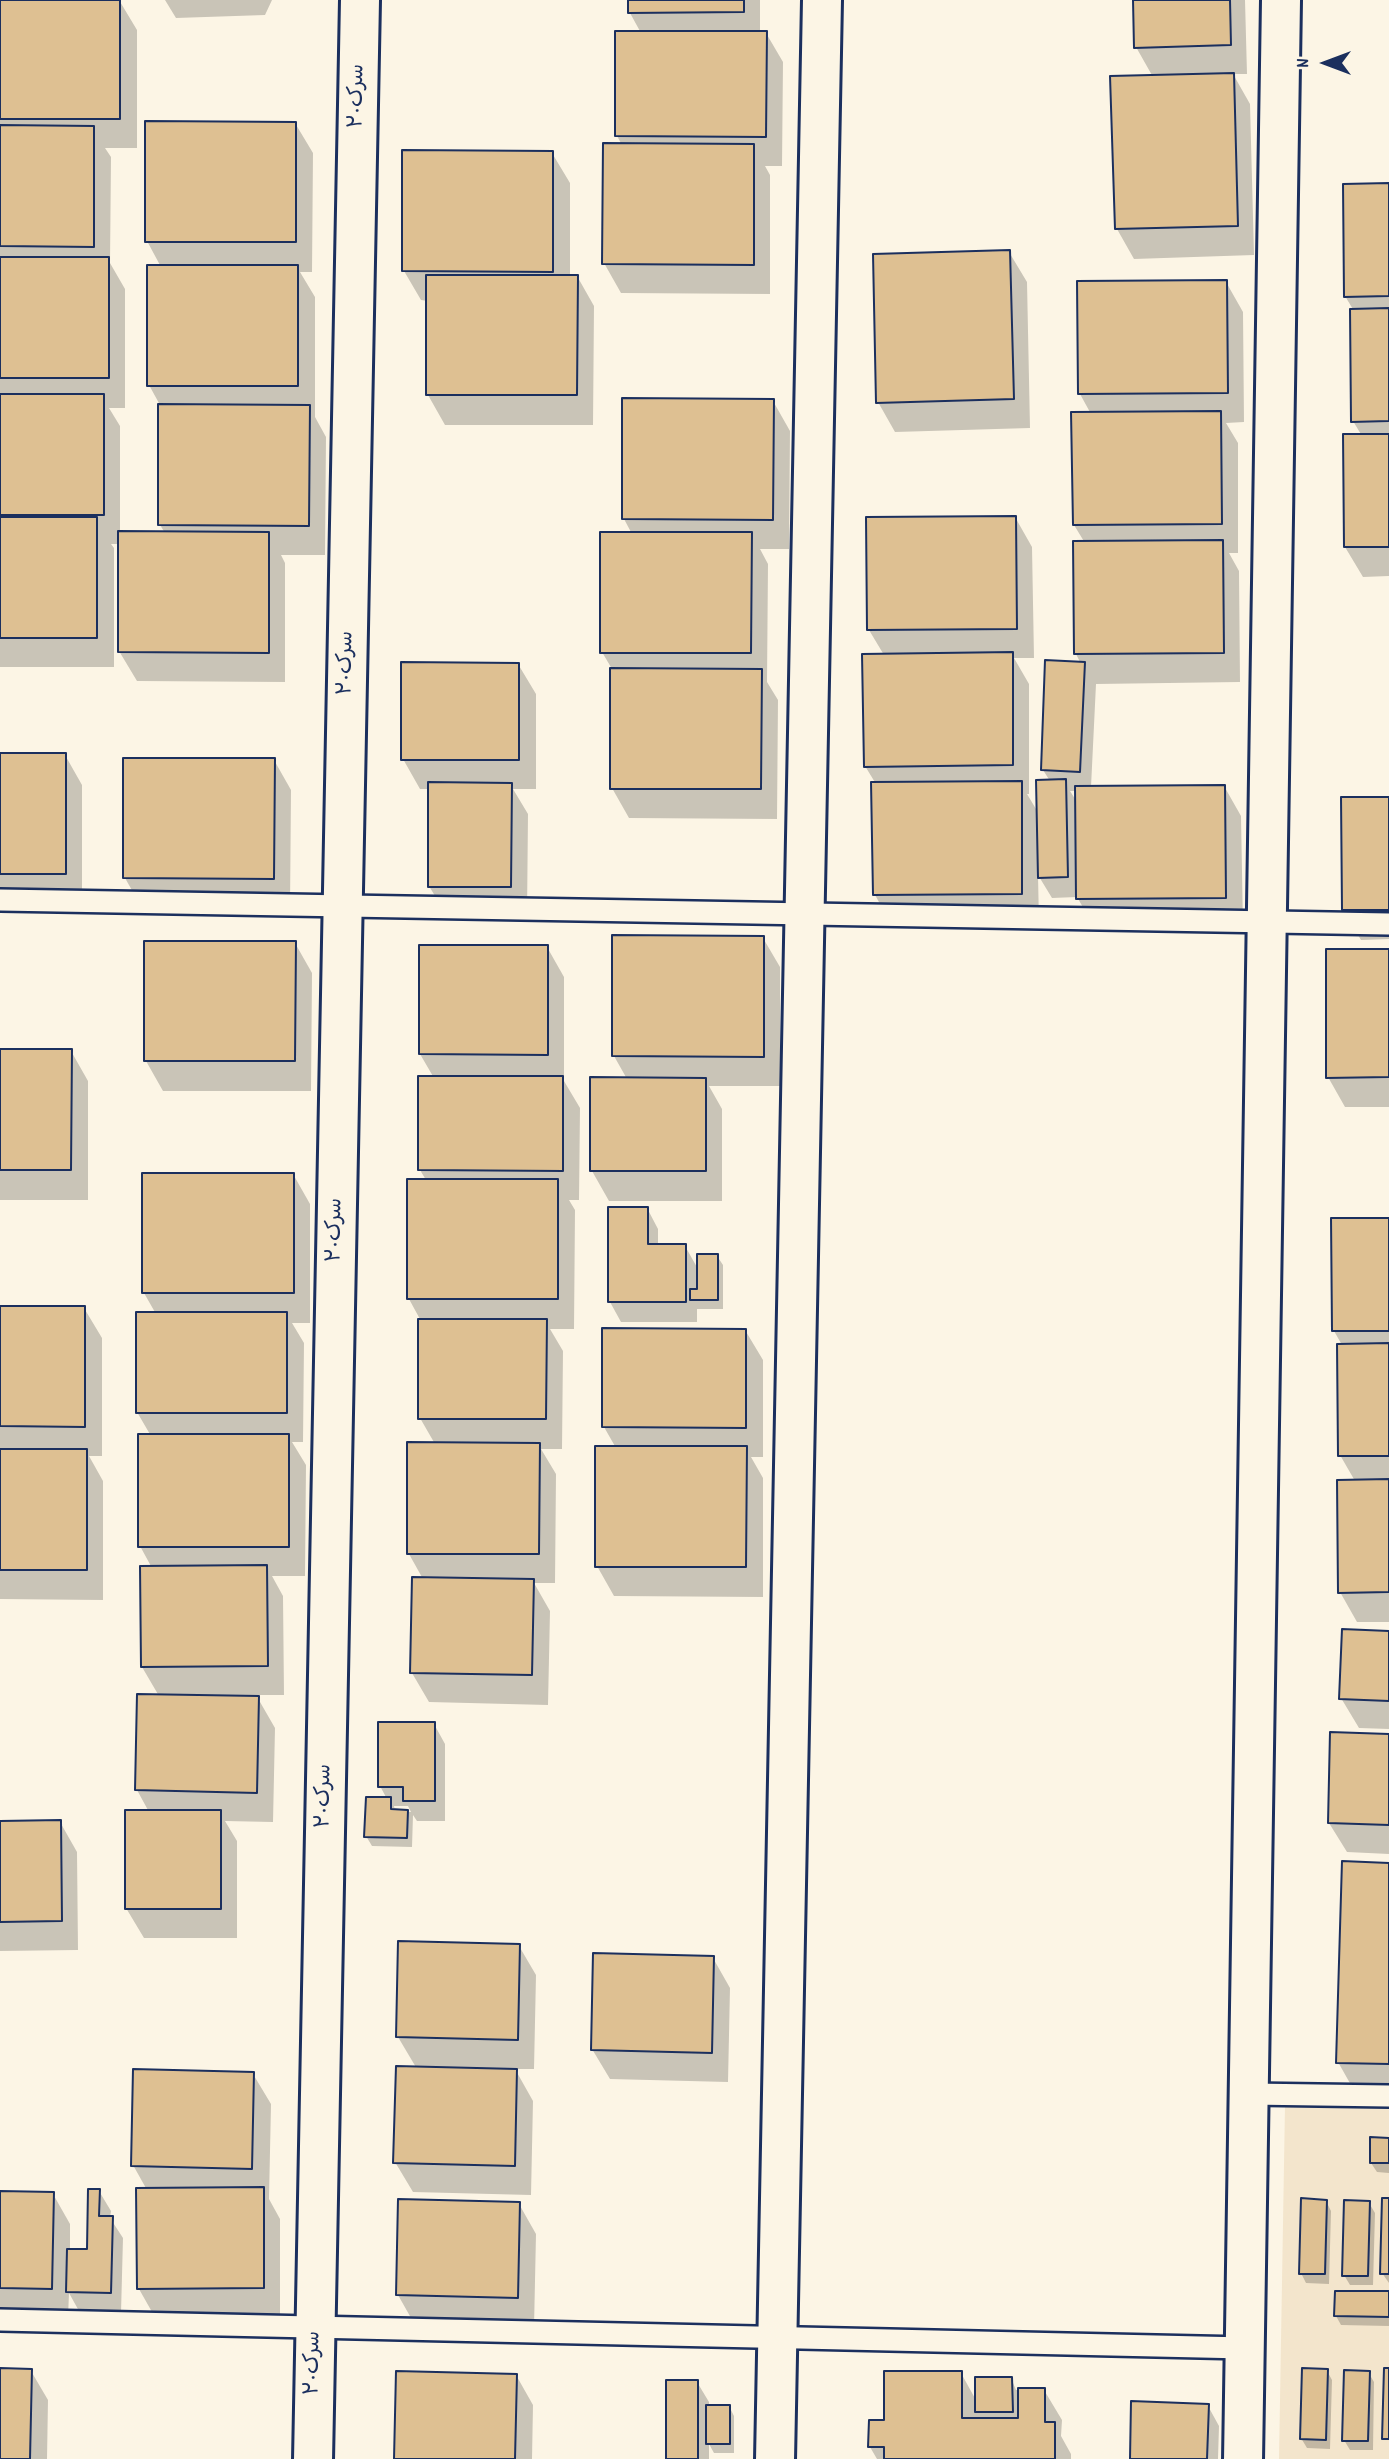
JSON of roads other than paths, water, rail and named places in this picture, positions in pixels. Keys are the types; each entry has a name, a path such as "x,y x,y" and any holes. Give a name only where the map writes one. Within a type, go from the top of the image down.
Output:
{"street":[{"name":"سرک۲۰","path":"313,2459 360,0"},
{"path":"775,2459 822,0"},
{"path":"1243,2459 1281,0"}],"lane":[{"path":"0,900 1389,924"},
{"path":"1249,2094 1389,2096"},
{"path":"0,2320 1245,2348"}]}
